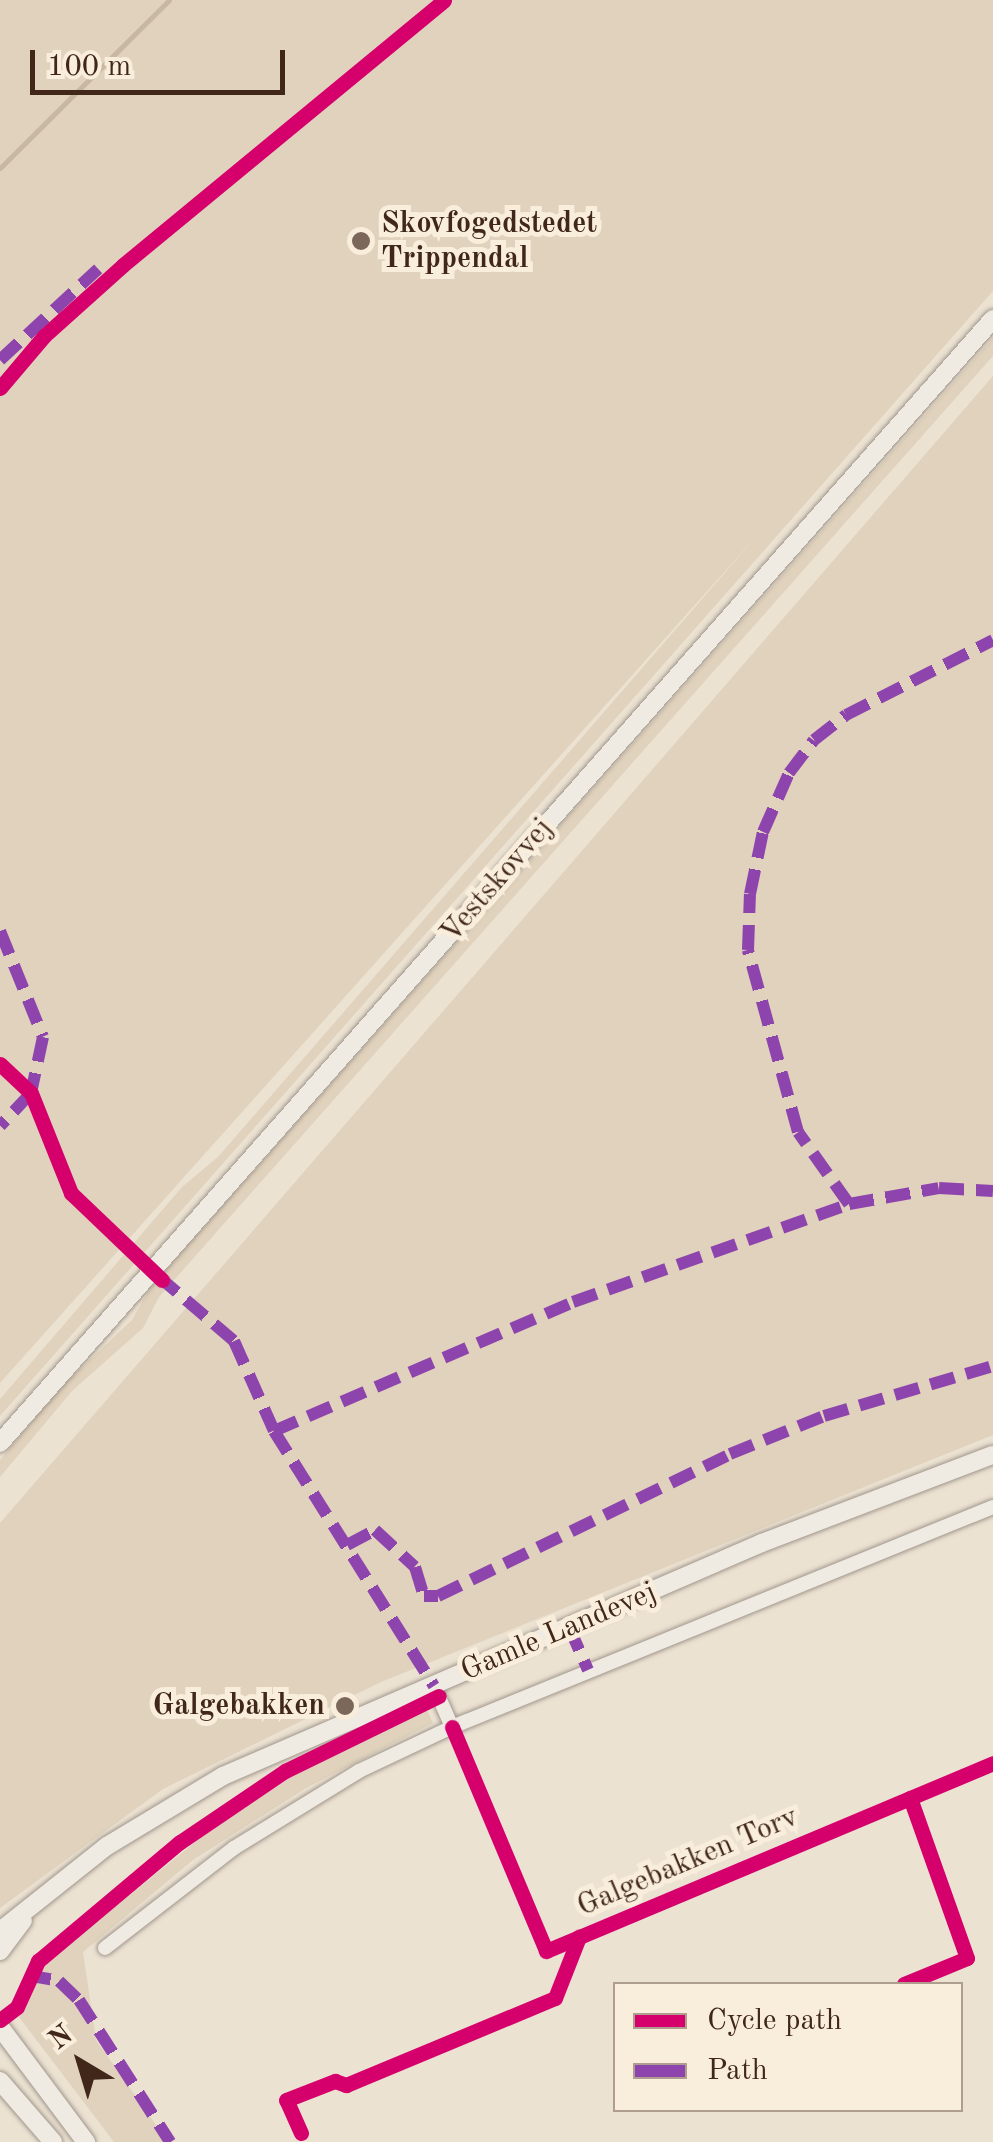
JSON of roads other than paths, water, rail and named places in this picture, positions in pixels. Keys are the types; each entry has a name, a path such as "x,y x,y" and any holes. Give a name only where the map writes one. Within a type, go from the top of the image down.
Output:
{"street":[{"name":"Vestskovvej","path":"0,1442 993,319"},
{"name":"Gamle Landevej","path":"0,1931 162,1809 762,1544 993,1455"},
{"path":"105,1948 293,1809 452,1726 993,1507"},
{"path":"434,1686 452,1726"},
{"name":"Gamle Landevej","path":"0,1951 39,1901"},
{"path":"0,2027 86,2142"},
{"path":"0,2081 53,2142"}],"waterway":[{"path":"0,168 169,0"}],"place":[{"name":"Skovfogedstedet Trippendal","path":"361,241"},
{"name":"Galgebakken","path":"345,1706"}]}
